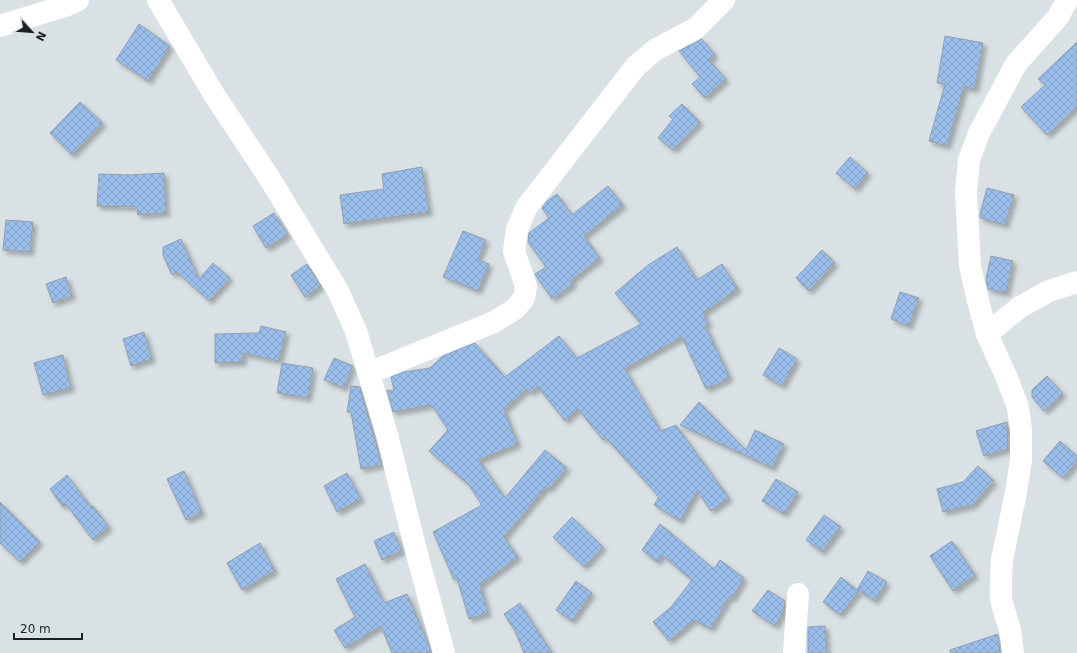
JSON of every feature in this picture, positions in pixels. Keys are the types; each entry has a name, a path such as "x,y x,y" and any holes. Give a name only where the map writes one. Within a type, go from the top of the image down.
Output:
{"street":[{"path":"0,26 68,5 78,0"},
{"path":"158,0 215,96 270,179 338,291 356,331 387,435 444,653"},
{"path":"369,373 494,322 515,309 524,298 526,286 514,251 517,230 526,208 636,66 655,50 696,28 724,0"},
{"path":"1013,653 1010,630 1000,600 1002,560 1021,460 1021,430 1018,407 988,334 978,302 970,266 966,192 969,160 979,134 1016,64 1058,16 1067,0"},
{"path":"988,334 1020,307 1049,291 1076,283"},
{"path":"794,653 798,594"}],"building":[{"path":"139,24 170,46 148,81 116,60"},
{"path":"945,36 983,43 975,89 964,87 947,146 929,141 945,84 937,83"},
{"path":"702,39 715,55 709,60 726,79 705,98 692,84 700,77 679,51"},
{"path":"1077,42 1077,107 1047,135 1021,107 1045,85 1038,79"},
{"path":"80,102 103,123 72,155 50,133"},
{"path":"682,104 700,122 673,150 658,138 673,119 669,116"},
{"path":"850,157 868,173 855,189 836,173"},
{"path":"422,167 429,212 344,224 340,195 384,189 382,174"},
{"path":"164,173 166,213 138,215 137,207 97,206 99,174 130,175"},
{"path":"608,186 623,205 584,236 600,258 572,280 572,285 552,299 535,274 546,267 528,242 529,233 549,218 542,208 547,201 557,194 572,215"},
{"path":"987,188 1014,195 1005,225 980,218"},
{"path":"274,213 288,235 266,248 253,226"},
{"path":"6,220 33,222 30,252 3,250"},
{"path":"463,231 486,240 478,260 489,264 478,291 443,277"},
{"path":"181,239 199,279 213,263 230,278 209,301 177,272 172,275 163,255 163,247"},
{"path":"677,247 697,280 722,264 738,289 703,313 709,323 705,325 730,378 706,389 682,337 625,369 661,431 676,425 729,498 711,511 697,491 680,521 654,505 659,497 606,438 603,440 578,409 565,421 538,387 530,393 527,389 504,410 518,444 479,460 505,498 545,450 567,468 549,489 546,487 504,537 518,557 480,585 488,613 469,619 457,578 454,580 433,532 482,505 469,485 429,451 448,430 432,405 393,412 387,390 394,391 391,377 404,372 430,368 443,356 475,343 505,377 559,336 577,358 641,324 615,293 648,265"},
{"path":"822,250 835,263 809,291 796,278"},
{"path":"991,256 1013,261 1006,293 988,289 986,279"},
{"path":"307,264 321,286 305,297 291,275"},
{"path":"66,277 72,296 53,303 46,284"},
{"path":"900,292 919,298 909,326 891,319"},
{"path":"261,326 286,332 279,361 243,353 243,362 215,363 215,334 259,333"},
{"path":"144,332 152,359 131,366 123,339"},
{"path":"779,348 797,359 782,386 763,375"},
{"path":"63,355 71,388 43,395 34,363"},
{"path":"334,358 353,366 344,388 324,380"},
{"path":"282,363 313,368 308,398 277,393"},
{"path":"1047,376 1063,394 1044,411 1032,397 1032,390"},
{"path":"351,386 360,387 382,465 361,469 351,412 347,412"},
{"path":"699,402 746,450 755,430 784,444 772,468 680,425"},
{"path":"1007,422 1008,449 984,456 976,431"},
{"path":"1060,441 1077,456 1077,462 1063,478 1043,461"},
{"path":"978,466 994,481 973,505 943,512 937,489 963,482"},
{"path":"184,471 202,513 186,520 167,479"},
{"path":"347,473 361,499 337,512 324,486"},
{"path":"67,475 91,507 93,506 109,527 93,540 66,504 63,507 50,489"},
{"path":"776,479 798,492 784,514 762,501"},
{"path":"0,502 40,542 20,562 0,543"},
{"path":"824,515 841,527 822,552 806,540"},
{"path":"572,517 603,547 584,567 553,537"},
{"path":"660,524 714,569 720,560 744,578 732,599 729,597 711,629 694,620 669,641 653,622 671,607 692,580 662,555 657,562 642,550"},
{"path":"394,532 402,551 382,560 374,541"},
{"path":"952,541 975,575 953,591 930,556"},
{"path":"260,543 275,571 242,590 227,563"},
{"path":"365,564 384,603 407,594 431,653 392,653 381,626 345,648 334,630 355,617 336,579"},
{"path":"868,571 887,582 875,601 858,590 859,591 840,615 823,602 841,577 857,590"},
{"path":"576,581 592,593 572,621 556,610"},
{"path":"768,590 785,601 784,611 775,626 752,611"},
{"path":"520,603 552,653 524,653 515,631 504,614"},
{"path":"825,626 827,653 808,653 808,627"},
{"path":"998,634 1000,653 950,653 950,650"}]}
